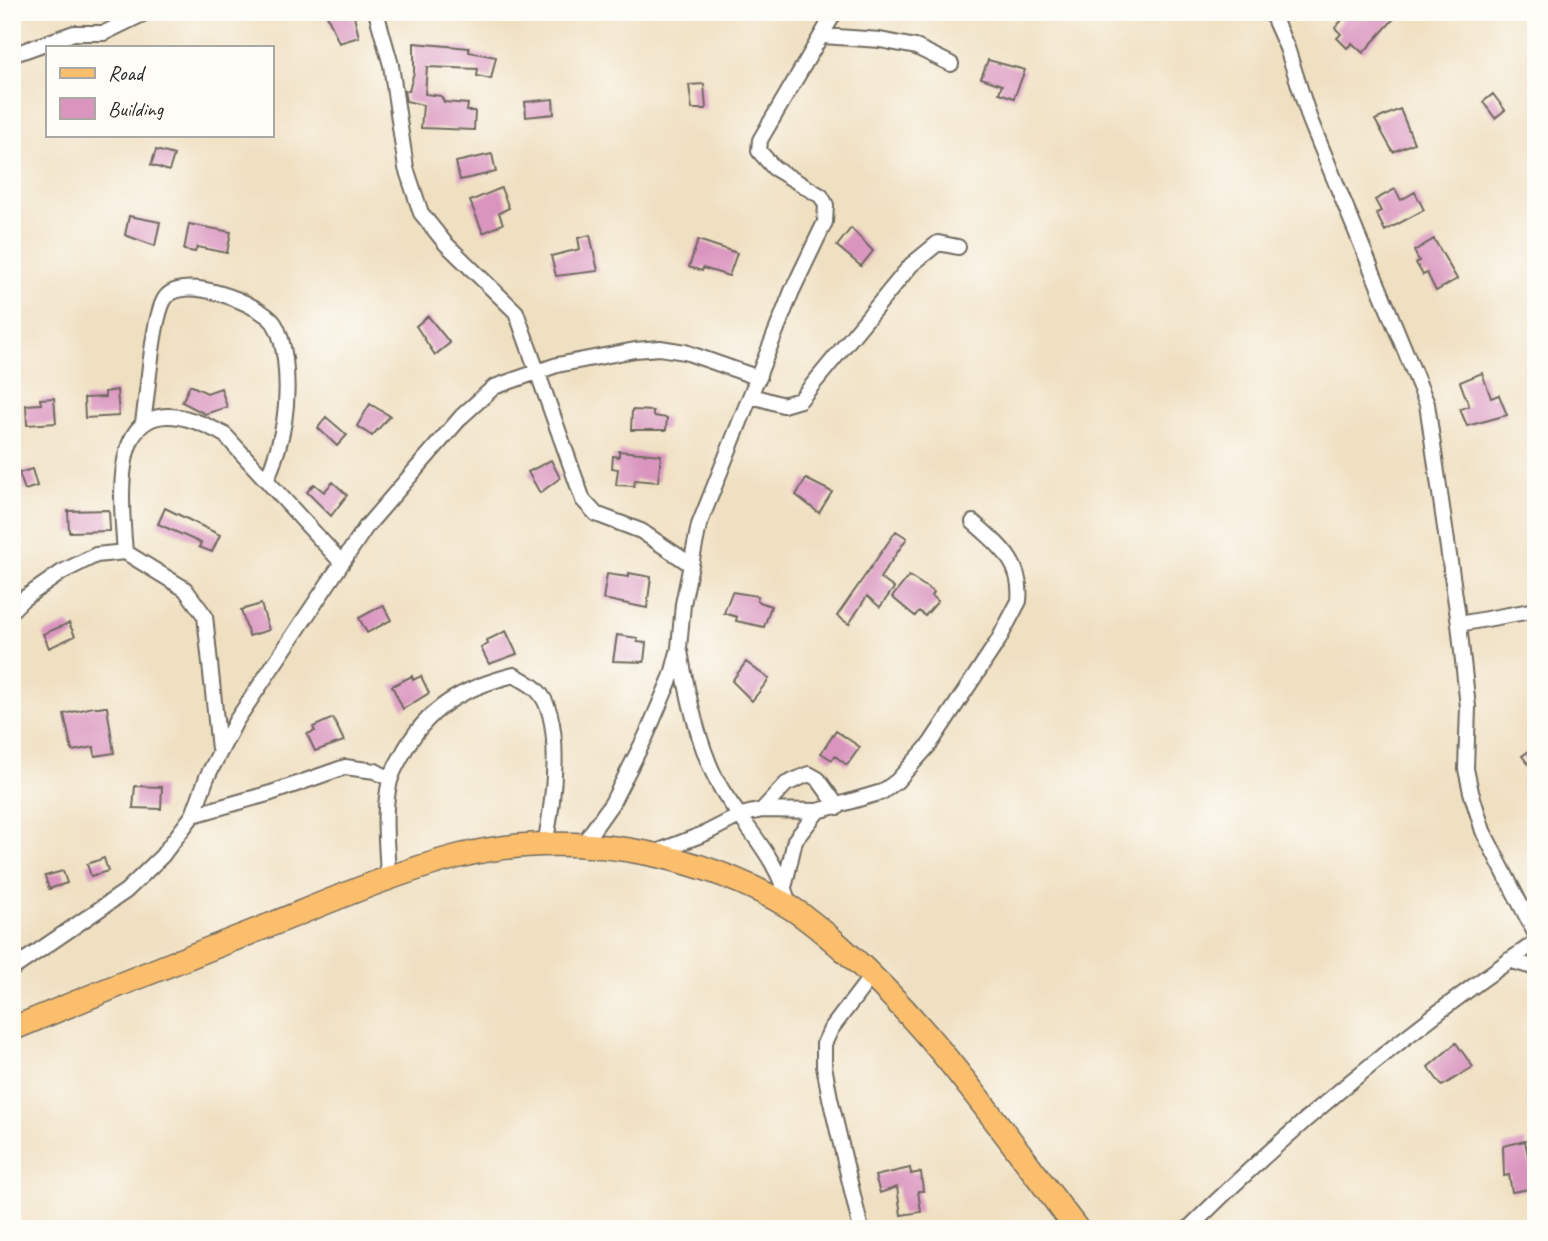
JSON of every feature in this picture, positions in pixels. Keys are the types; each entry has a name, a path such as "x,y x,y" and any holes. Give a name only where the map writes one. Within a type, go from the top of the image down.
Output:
{"main road":[{"path":"12,1028 388,878 461,856 545,845 583,844 650,854 701,868 789,906 872,975 952,1066 1077,1229"}],"street":[{"path":"12,55 74,33 104,33 147,12"},
{"path":"376,12 391,65 406,168 421,213 445,243 516,312 583,500 596,514 641,531 690,564"},
{"path":"583,844 612,803 646,736 680,648 690,564 699,525 715,479 752,396 792,291 827,214 821,197 762,159 760,140 835,12"},
{"path":"1271,12 1287,48 1310,120 1427,404 1459,624 1468,707 1466,769 1483,831 1536,935"},
{"path":"823,36 880,40 916,47 951,64"},
{"path":"752,396 783,405 800,400 911,265 938,243 958,247"},
{"path":"125,552 120,496 128,443 143,422 163,301 170,293 195,286 258,311 274,322 281,336 288,382 284,433 267,480"},
{"path":"12,969 143,878 193,815 219,749 289,638 366,527 462,416 495,387 536,373 607,355 660,348 684,352 759,378"},
{"path":"143,422 163,416 204,423 226,435 342,563"},
{"path":"650,854 706,833 741,815 762,810 818,811 838,807 882,792 897,781 930,744 998,641 1019,601 1021,583 1016,565 973,522"},
{"path":"12,610 23,599 96,555 125,552 185,589 205,616 219,749"},
{"path":"1459,624 1536,610"},
{"path":"680,648 684,676 709,761 722,790 785,884 789,906"},
{"path":"388,878 386,805 390,779 409,741 426,717 458,695 488,681 514,675 538,690 554,737 553,795 545,845"},
{"path":"193,815 345,768 375,771 390,779"},
{"path":"762,810 786,784 809,774 818,779 838,807"},
{"path":"785,884 795,840 818,811"},
{"path":"1188,1229 1243,1174 1314,1114 1509,960 1536,942"},
{"path":"1509,960 1536,968"},
{"path":"861,1229 824,1066 824,1044 831,1029 872,975"}],"path":[{"path":"12,1223 33,1229"}],"building":[{"path":"353,12 359,37 339,43 327,15"},
{"path":"1349,12 1400,12 1363,53 1352,43 1347,48 1337,38 1341,34 1335,28"},
{"path":"414,43 469,48 469,52 496,57 491,79 477,76 478,69 427,67 425,94 441,96 444,102 468,104 467,111 475,111 474,130 421,128 423,105 406,101 404,91 409,91 414,72"},
{"path":"988,60 1025,70 1014,98 999,93 1002,85 981,78"},
{"path":"704,84 706,109 692,109 689,85"},
{"path":"1493,94 1505,110 1495,118 1483,102"},
{"path":"553,99 554,114 526,117 525,102"},
{"path":"1400,109 1414,143 1393,152 1375,120"},
{"path":"156,150 174,155 169,171 151,165"},
{"path":"492,154 496,172 460,180 456,162"},
{"path":"501,188 509,208 499,213 503,224 483,233 470,201"},
{"path":"1395,189 1401,200 1415,192 1424,210 1385,231 1376,213 1381,211 1375,200"},
{"path":"129,216 160,222 155,246 125,235"},
{"path":"189,224 231,232 227,253 197,247 195,252 184,250"},
{"path":"851,228 873,251 861,266 837,246"},
{"path":"590,235 598,271 556,276 551,256 580,249 578,238"},
{"path":"1434,239 1457,279 1436,291 1427,273 1423,275 1416,263 1419,261 1414,251"},
{"path":"698,240 737,253 729,276 689,267"},
{"path":"428,316 450,343 435,355 416,326"},
{"path":"1482,373 1491,398 1499,395 1507,415 1467,426 1460,409 1469,406 1460,382"},
{"path":"190,385 207,393 221,388 227,407 205,414 182,402"},
{"path":"117,390 119,416 85,418 84,398 105,397 105,392"},
{"path":"54,398 56,423 27,425 26,405 41,404 40,399"},
{"path":"370,404 390,416 372,436 357,426"},
{"path":"632,410 653,411 653,416 667,418 666,430 631,430"},
{"path":"326,417 347,435 337,446 318,428"},
{"path":"619,451 661,455 658,482 635,480 634,486 616,485 618,469 612,468 613,456 619,457"},
{"path":"551,460 560,478 540,493 528,472"},
{"path":"32,469 37,486 25,490 19,473"},
{"path":"806,479 832,492 819,513 796,495"},
{"path":"333,482 347,495 331,516 307,492 314,484 324,492"},
{"path":"165,508 220,535 212,552 199,547 201,543 158,524"},
{"path":"109,510 110,531 69,532 68,511"},
{"path":"896,531 907,538 880,578 894,588 880,607 867,596 849,624 837,616"},
{"path":"629,573 651,577 647,608 603,599 607,574 629,577"},
{"path":"909,576 934,592 932,596 938,601 925,616 919,611 915,616 892,597"},
{"path":"732,592 758,596 757,601 771,606 764,627 736,621 737,617 724,613"},
{"path":"261,604 269,630 249,636 241,610"},
{"path":"383,605 391,620 367,633 359,618"},
{"path":"69,623 75,636 49,648 43,634"},
{"path":"506,631 517,654 489,664 481,648 488,644 487,640"},
{"path":"617,635 638,638 637,642 646,643 644,662 613,661"},
{"path":"746,662 769,679 752,701 732,681"},
{"path":"412,676 413,680 421,676 429,693 403,709 392,686"},
{"path":"93,707 107,707 114,753 95,756 94,747 72,751 64,714"},
{"path":"333,718 344,741 315,751 307,734 315,731 313,727"},
{"path":"836,731 860,747 847,765 835,756 832,760 821,753"},
{"path":"1536,746 1536,774 1522,756"},
{"path":"135,786 162,787 161,809 133,808"},
{"path":"104,858 108,871 91,876 87,864"},
{"path":"63,871 67,883 49,889 45,876"},
{"path":"1456,1043 1473,1067 1442,1086 1428,1067"},
{"path":"1525,1141 1535,1188 1512,1192 1509,1175 1504,1176 1503,1146"},
{"path":"910,1168 911,1174 921,1172 923,1191 918,1191 921,1212 901,1215 897,1187 880,1193 875,1176"}]}
